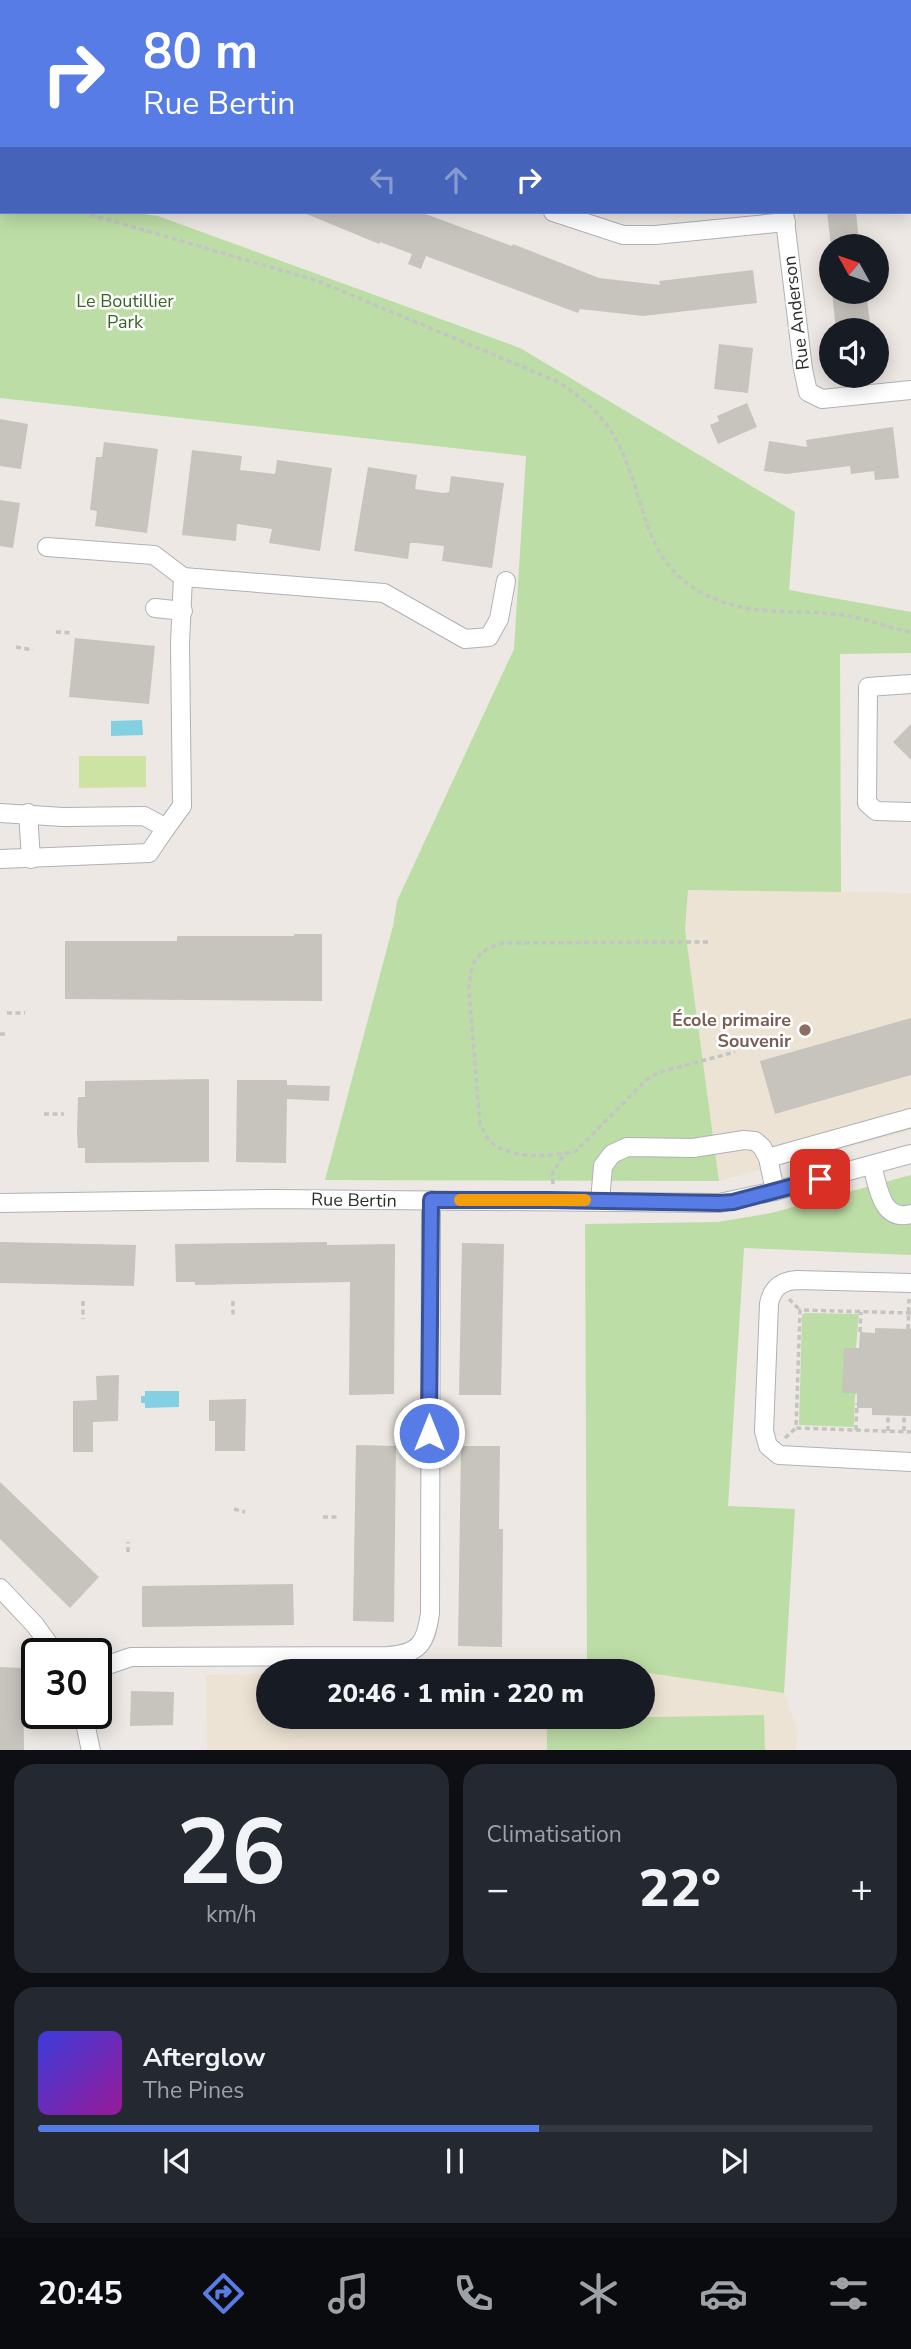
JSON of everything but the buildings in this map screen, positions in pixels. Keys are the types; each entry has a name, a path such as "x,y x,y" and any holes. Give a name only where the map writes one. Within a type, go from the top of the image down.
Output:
{"street":[{"path":"558,214 623,235 655,235 785,217"},
{"name":"Rue Anderson","path":"785,217 808,392 822,399 911,390"},
{"path":"47,547 154,555 183,577 384,593 465,639 489,637 499,619 506,581"},
{"path":"0,859 149,853 182,806 180,644 183,577"},
{"path":"155,608 183,611"},
{"path":"911,684 868,687 867,803 876,811 911,812"},
{"path":"0,813 64,817 144,816 166,828"},
{"path":"28,813 31,859"},
{"path":"768,1158 911,1118"},
{"path":"600,1200 603,1166 612,1154 627,1147 693,1148 744,1140 755,1141 762,1147 768,1158 775,1191"},
{"name":"Rue Bertin","path":"0,1203 272,1199 719,1203 775,1191 911,1154"},
{"path":"872,1164 881,1197 888,1210 899,1216 911,1214"},
{"path":"112,1663 131,1657 406,1655 420,1644 428,1632 430,1613 431,1200"},
{"path":"911,1283 786,1280 777,1286 769,1304 764,1430 768,1446 779,1455 911,1462"},
{"path":"0,1588 44,1638"},
{"path":"86,1729 91,1750"}],"path":[{"path":"89,214 318,281 554,380 583,400 610,430 625,458 654,545 665,563 685,583 707,596 734,606 850,616 911,632"},
{"path":"55,632 73,634"},
{"path":"16,648 33,649"},
{"path":"708,942 503,943 486,948 474,961 469,991 480,1124 489,1141 515,1153 576,1151 646,1080 660,1072 735,1052"},
{"path":"7,1013 25,1013"},
{"path":"0,1034 7,1034"},
{"path":"44,1114 64,1114"},
{"path":"553,1184 552,1174 565,1153"},
{"path":"83,1301 83,1319"},
{"path":"233,1301 233,1318"},
{"path":"908,1329 910,1313 800,1310 796,1428 911,1432"},
{"path":"860,1332 861,1312"},
{"path":"856,1430 857,1403"},
{"path":"888,1415 888,1431"},
{"path":"904,1416 904,1432"},
{"path":"234,1509 245,1512"},
{"path":"323,1517 339,1517"},
{"path":"128,1542 128,1552"}],"shaded area":[{"name":"École primaire Souvenir","path":"688,889 911,893 911,1131 719,1181 685,929"},
{"path":"256,1674 256,1729 655,1729 655,1674 784,1693 797,1730 796,1750 207,1750 206,1675"}],"green space":[{"name":"Le Boutillier Park","path":"0,214 158,216 520,348 795,512 789,590 911,612 911,653 840,654 841,892 688,890 685,929 719,1181 325,1180 393,926 397,901 514,649 526,456 0,398"},
{"path":"79,756 146,756 146,787 79,788"},
{"path":"911,1175 911,1255 744,1248 728,1506 795,1509 784,1693 655,1674 655,1659 587,1659 585,1224 718,1222 771,1213"},
{"path":"859,1314 856,1348 844,1348 858,1393 855,1395 854,1427 799,1425 802,1315"},
{"path":"764,1715 765,1750 547,1750 547,1729 655,1729 655,1717"}],"water":[{"path":"142,720 143,735 111,736 111,721"},
{"path":"145,1391 179,1391 179,1407 145,1408 145,1403 141,1403 141,1396 145,1396"}],"slow traffic":[{"path":"460,1200 585,1200"}],"place":[{"name":"École primaire Souvenir","path":"805,1030"}],"route":[{"path":"429,1433 431,1200 719,1203 733,1202 820,1179"}]}
